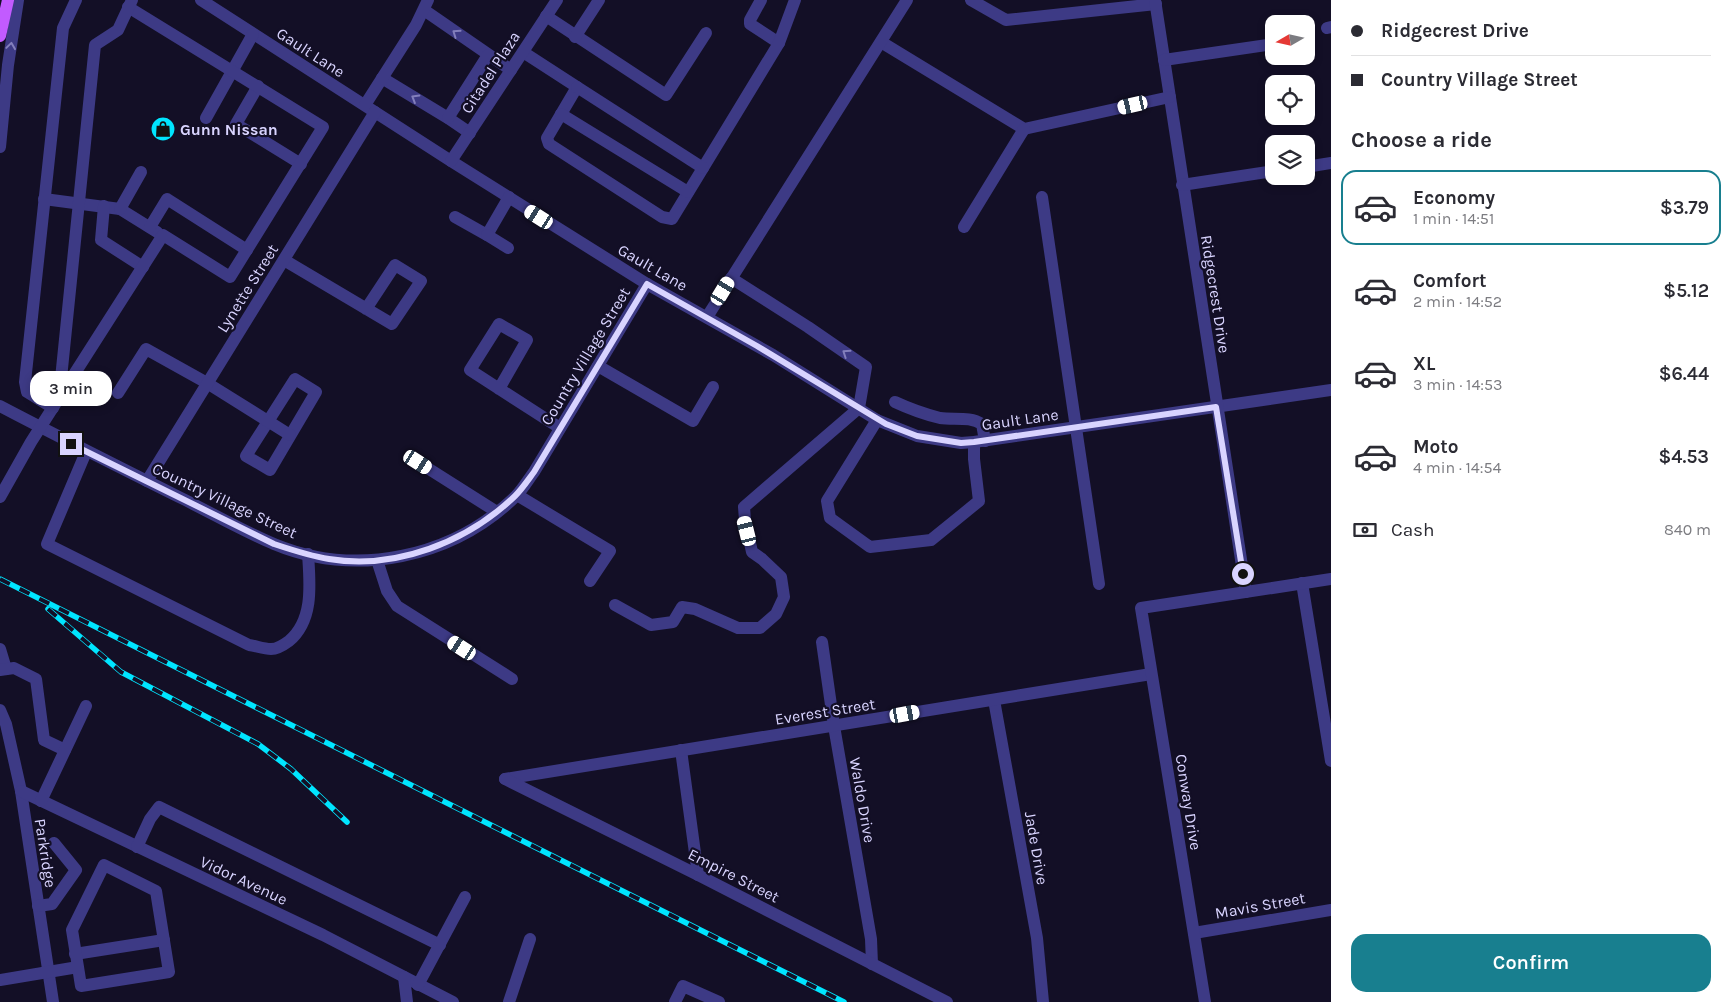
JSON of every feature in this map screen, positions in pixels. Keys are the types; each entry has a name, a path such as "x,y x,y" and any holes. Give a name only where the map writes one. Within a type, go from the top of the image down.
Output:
{"main road":[{"path":"0,36 8,0"}],"street":[{"path":"0,147 8,66 18,0"},
{"path":"56,403 27,392 25,382 63,28 76,0"},
{"name":"Gault Lane","path":"201,0 451,161 647,284 707,317 877,420 917,436 961,443 1331,390"},
{"path":"575,36 599,0"},
{"path":"762,0 750,20 750,24 779,43"},
{"path":"577,86 547,138 549,144 662,217 672,219 779,43 795,0"},
{"path":"707,317 907,0"},
{"path":"971,0 1006,20 1156,2"},
{"name":"Citadel Plaza","path":"451,161 523,52 554,1"},
{"name":"Ridgecrest Drive","path":"1156,2 1182,185 1246,592"},
{"path":"44,199 78,203 104,206 120,209 230,277 323,127 130,4 118,30 95,45 78,203 56,403"},
{"path":"426,5 488,55 511,70"},
{"name":"Lynette Street","path":"147,481 284,260 370,109 382,78 416,25 426,5"},
{"path":"546,16 666,94 706,33"},
{"path":"206,118 254,34"},
{"path":"880,42 1024,130 1170,97"},
{"path":"1164,60 1265,45"},
{"path":"523,52 703,168"},
{"path":"448,118 488,55"},
{"path":"382,78 470,133"},
{"path":"258,86 236,124 301,164"},
{"path":"561,114 688,192"},
{"path":"964,227 1024,130"},
{"path":"1315,165 1331,163"},
{"path":"120,209 141,172"},
{"path":"1182,185 1265,172"},
{"path":"1042,196 1099,584"},
{"path":"487,235 509,197"},
{"path":"150,227 167,199 247,250"},
{"path":"104,206 101,240 142,268"},
{"path":"455,217 508,248"},
{"path":"0,497 41,427 163,235"},
{"path":"284,260 366,309 392,324 421,281 395,265 366,309"},
{"path":"615,605 651,625 673,622 682,607 695,609 738,628 760,628 776,614 784,598 781,577 752,552 744,520 744,507 859,408 866,367 731,278"},
{"name":"Country Village Street","path":"0,406 86,452 274,544 329,559 388,560 443,544 468,532 497,512 517,495 534,472 647,284"},
{"path":"499,389 527,340 498,324 470,370 499,389 560,428"},
{"path":"118,393 146,348 290,435"},
{"path":"598,366 693,421 713,387"},
{"path":"294,379 316,392 270,470 246,456 268,422 294,379"},
{"path":"877,420 827,501 830,518 870,547 931,540 980,501 974,459 982,424 976,420 943,418 920,413 895,402"},
{"path":"86,452 47,544 249,644 272,649 286,643 298,633 306,616 310,585 308,554"},
{"path":"418,462 497,512"},
{"path":"517,495 610,551 590,581"},
{"path":"377,560 388,591 397,606 512,679"},
{"path":"1246,592 1331,579"},
{"path":"1302,583 1331,761"},
{"name":"Conway Drive","path":"1205,1002 1141,608 1246,592"},
{"name":"Waldo Drive","path":"822,642 834,726 871,939 872,964"},
{"path":"0,648 3,670 14,668 36,678 44,740 65,750"},
{"name":"Everest Street","path":"505,779 1151,674"},
{"name":"Jade Drive","path":"994,700 1037,938 1043,1002"},
{"path":"41,801 86,706"},
{"name":"Parkridge","path":"0,710 6,724 20,791 53,1002"},
{"path":"681,750 698,875"},
{"name":"Empire Street","path":"505,779 948,1002"},
{"name":"Vidor Avenue","path":"20,791 323,935 453,1002"},
{"path":"137,847 150,820 159,807 440,945"},
{"path":"38,906 52,904 76,870 54,843"},
{"path":"104,865 156,891 164,940 169,972 80,986 72,930 104,865"},
{"path":"418,985 465,897"},
{"name":"Mavis Street","path":"1194,933 1331,910"},
{"path":"509,1002 530,939"},
{"path":"75,954 164,940"},
{"path":"0,980 78,967"},
{"path":"404,977 408,1002"},
{"path":"675,1002 683,986 719,1002"}],"railway":[{"path":"0,579 844,1002"},
{"path":"48,609 121,672 258,744 291,769 347,822"}],"place":[{"name":"Gunn Nissan","path":"163,129"}],"route":[{"path":"71,444 274,544 294,551 329,559 349,561 388,560 423,551 468,532 492,516 517,495 534,472 647,284 773,355 877,420 917,436 961,443 974,442 1216,407 1243,574"}]}
